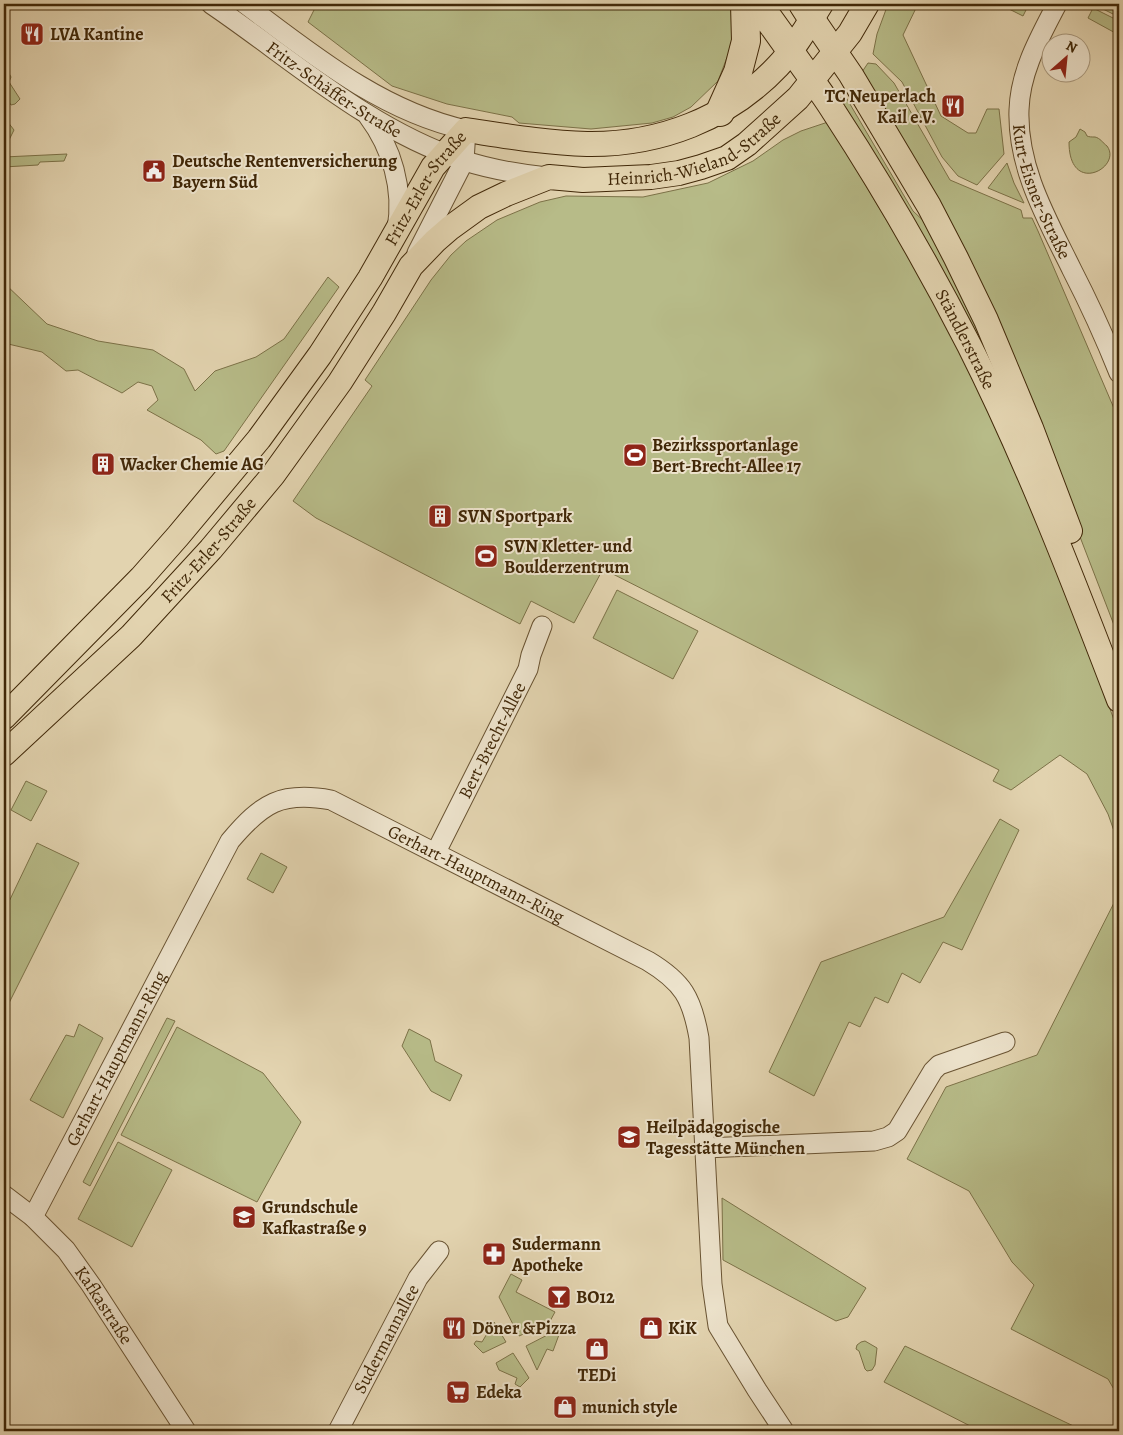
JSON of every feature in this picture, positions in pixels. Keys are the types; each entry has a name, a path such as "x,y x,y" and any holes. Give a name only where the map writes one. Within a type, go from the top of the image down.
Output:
{"highway":[{"path":"720,112 738,72 746,41 746,4"},
{"name":"Ständlerstraße","path":"758,4 791,50"}],"main road":[{"name":"Heinrich-Wieland-Straße","path":"549,178 583,180 679,173 726,158 747,144 789,108 813,82 850,33 867,4"},
{"name":"Heinrich-Wieland-Straße","path":"466,130 548,142 589,144 662,136 698,123 720,112 752,90 778,66 791,50 812,9"},
{"name":"Ständlerstraße","path":"812,9 929,206 986,320 1031,428 1119,660"},
{"name":"Ständlerstraße","path":"791,50 834,112 882,188 924,260 969,345 1015,442 1056,537 1119,700"},
{"name":"Fritz-Erler-Straße","path":"4,717 118,602 178,536 259,439 320,355 370,278 430,172 454,157 466,130"},
{"path":"411,266 450,228 479,208 506,194 549,178"},
{"name":"Fritz-Erler-Straße","path":"4,754 131,636 211,549 272,475 340,382 384,313 411,266"},
{"path":"118,602 112,616 112,624 117,631 131,636"}],"street":[{"name":"Fritz-Schäffer-Straße","path":"211,4 300,70 368,115 454,157"},
{"name":"Fritz-Schäffer-Straße","path":"244,4 327,65 394,106 426,119 466,130"},
{"name":"Kurt-Eisner-Straße","path":"1057,4 1030,56 1025,74 1019,109 1020,145 1045,214 1082,289 1119,373"},
{"path":"368,115 379,132 393,166 398,194 396,233"},
{"name":"Heinrich-Wieland-Straße","path":"454,157 523,174 549,178"},
{"name":"Fritz-Erler-Straße","path":"411,266 454,157"},
{"name":"Bert-Brecht-Allee","path":"436,852 528,669 542,626"},
{"name":"Gerhart-Hauptmann-Ring","path":"33,1217 230,841 254,816 271,803 289,797 310,796 331,800 648,961 673,978 685,994 694,1012 699,1038 712,1284 718,1326 784,1431"},
{"path":"705,1148 874,1141 888,1137 897,1131 933,1071 939,1065 1005,1042"},
{"name":"Kafkastraße","path":"4,1195 33,1217 66,1250 186,1431"},
{"name":"Sudermannallee","path":"338,1431 418,1278 438,1251"}],"green space":[{"path":"317,4 736,4 731,47 718,81 691,107 673,117 652,123 591,129 519,123 512,117 447,104 392,86 308,22"},
{"path":"888,4 918,4 903,35 941,116 968,133 976,133 987,109 999,109 1004,154 977,185 958,176 942,157 902,82 873,54 877,34"},
{"path":"999,4 1029,4 1023,16"},
{"path":"1093,4 1119,4 1119,17"},
{"path":"1093,8 1119,21 1119,35 1088,18"},
{"path":"868,63 876,64 894,83 950,180 1021,210 1023,218 1032,218 1038,231 1119,420 1119,638 1038,428 860,75"},
{"path":"4,68 6,68 11,77 9,82 20,99 11,105 4,94"},
{"path":"844,94 913,211 928,225 981,335 1024,439 838,106"},
{"path":"4,117 14,130 9,140 4,140"},
{"name":"Bezirkssportanlage Bert-Brecht-Allee 17","path":"828,122 924,283 1007,445 1049,547 1119,733 1119,845 1108,814 1087,774 1060,755 1011,790 993,781 999,770 603,569 574,623 531,601 520,624 316,518 293,501 372,386 365,380 431,280 451,255 466,241 497,220 540,202 566,196 643,197 708,183 753,161 783,140 801,131"},
{"path":"1080,129 1087,136 1100,139 1107,146 1110,154 1108,162 1094,172 1085,173 1077,169 1071,159 1069,142 1076,137"},
{"path":"67,154 64,161 4,167 4,157"},
{"path":"1007,163 1014,183 1024,203 988,188"},
{"path":"328,277 339,287 224,451 216,454 201,440 147,410 158,400 152,386 138,382 122,393 78,370 66,371 42,352 4,343 4,283 47,324 98,341 153,350 184,369 195,391 215,371 256,357 284,339"},
{"path":"617,590 698,631 673,679 593,638"},
{"path":"26,781 47,791 31,821 11,810"},
{"path":"1000,819 1019,830 962,950 943,942 920,983 902,973 888,1003 875,997 860,1027 849,1022 814,1096 769,1072 821,962 944,917"},
{"path":"37,843 79,863 4,1013 4,912"},
{"path":"261,853 287,867 273,893 247,879"},
{"path":"1119,893 1119,1398 1108,1379 1011,1329 1034,1285 1012,1262 969,1191 907,1159 946,1087 1037,1055"},
{"path":"167,1018 175,1021 90,1186 83,1182"},
{"path":"79,1024 103,1038 63,1118 30,1100 66,1035 74,1037"},
{"path":"177,1027 263,1073 301,1122 257,1202 121,1135"},
{"path":"409,1029 430,1040 435,1061 462,1075 450,1101 431,1091 402,1046"},
{"path":"118,1142 172,1170 132,1247 78,1219"},
{"path":"722,1198 866,1288 848,1317 836,1321 723,1260"},
{"path":"511,1274 522,1280 516,1292 555,1312 549,1323 519,1336 499,1297"},
{"path":"494,1322 506,1342 483,1353 474,1344 476,1341 482,1342"},
{"path":"559,1329 560,1332 553,1351 547,1349 537,1370 526,1346"},
{"path":"865,1341 877,1348 875,1365 872,1370 867,1371 859,1351 856,1349 857,1345"},
{"path":"905,1346 1084,1431 980,1431 884,1382"},
{"path":"513,1353 529,1378 520,1387 515,1384 517,1378 499,1370 496,1363"}],"place":[{"name":"LVA Kantine","path":"32,34"},
{"name":"TC Neuperlach Kail e.V.","path":"953,106"},
{"name":"Deutsche Rentenversicherung Bayern Süd","path":"154,171"},
{"name":"Bezirkssportanlage Bert-Brecht-Allee 17","path":"635,455"},
{"name":"Wacker Chemie AG","path":"103,464"},
{"name":"SVN Sportpark","path":"440,516"},
{"name":"SVN Kletter- und Boulderzentrum","path":"486,556"},
{"name":"Heilpädagogische Tagesstätte München","path":"629,1137"},
{"name":"Grundschule Kafkastraße 9","path":"244,1217"},
{"name":"Sudermann Apotheke","path":"494,1254"},
{"name":"BO12","path":"559,1297"},
{"name":"Döner &Pizza","path":"454,1328"},
{"name":"KiK","path":"651,1328"},
{"name":"TEDi","path":"597,1349"},
{"name":"Edeka","path":"458,1392"},
{"name":"munich style","path":"565,1407"}]}
